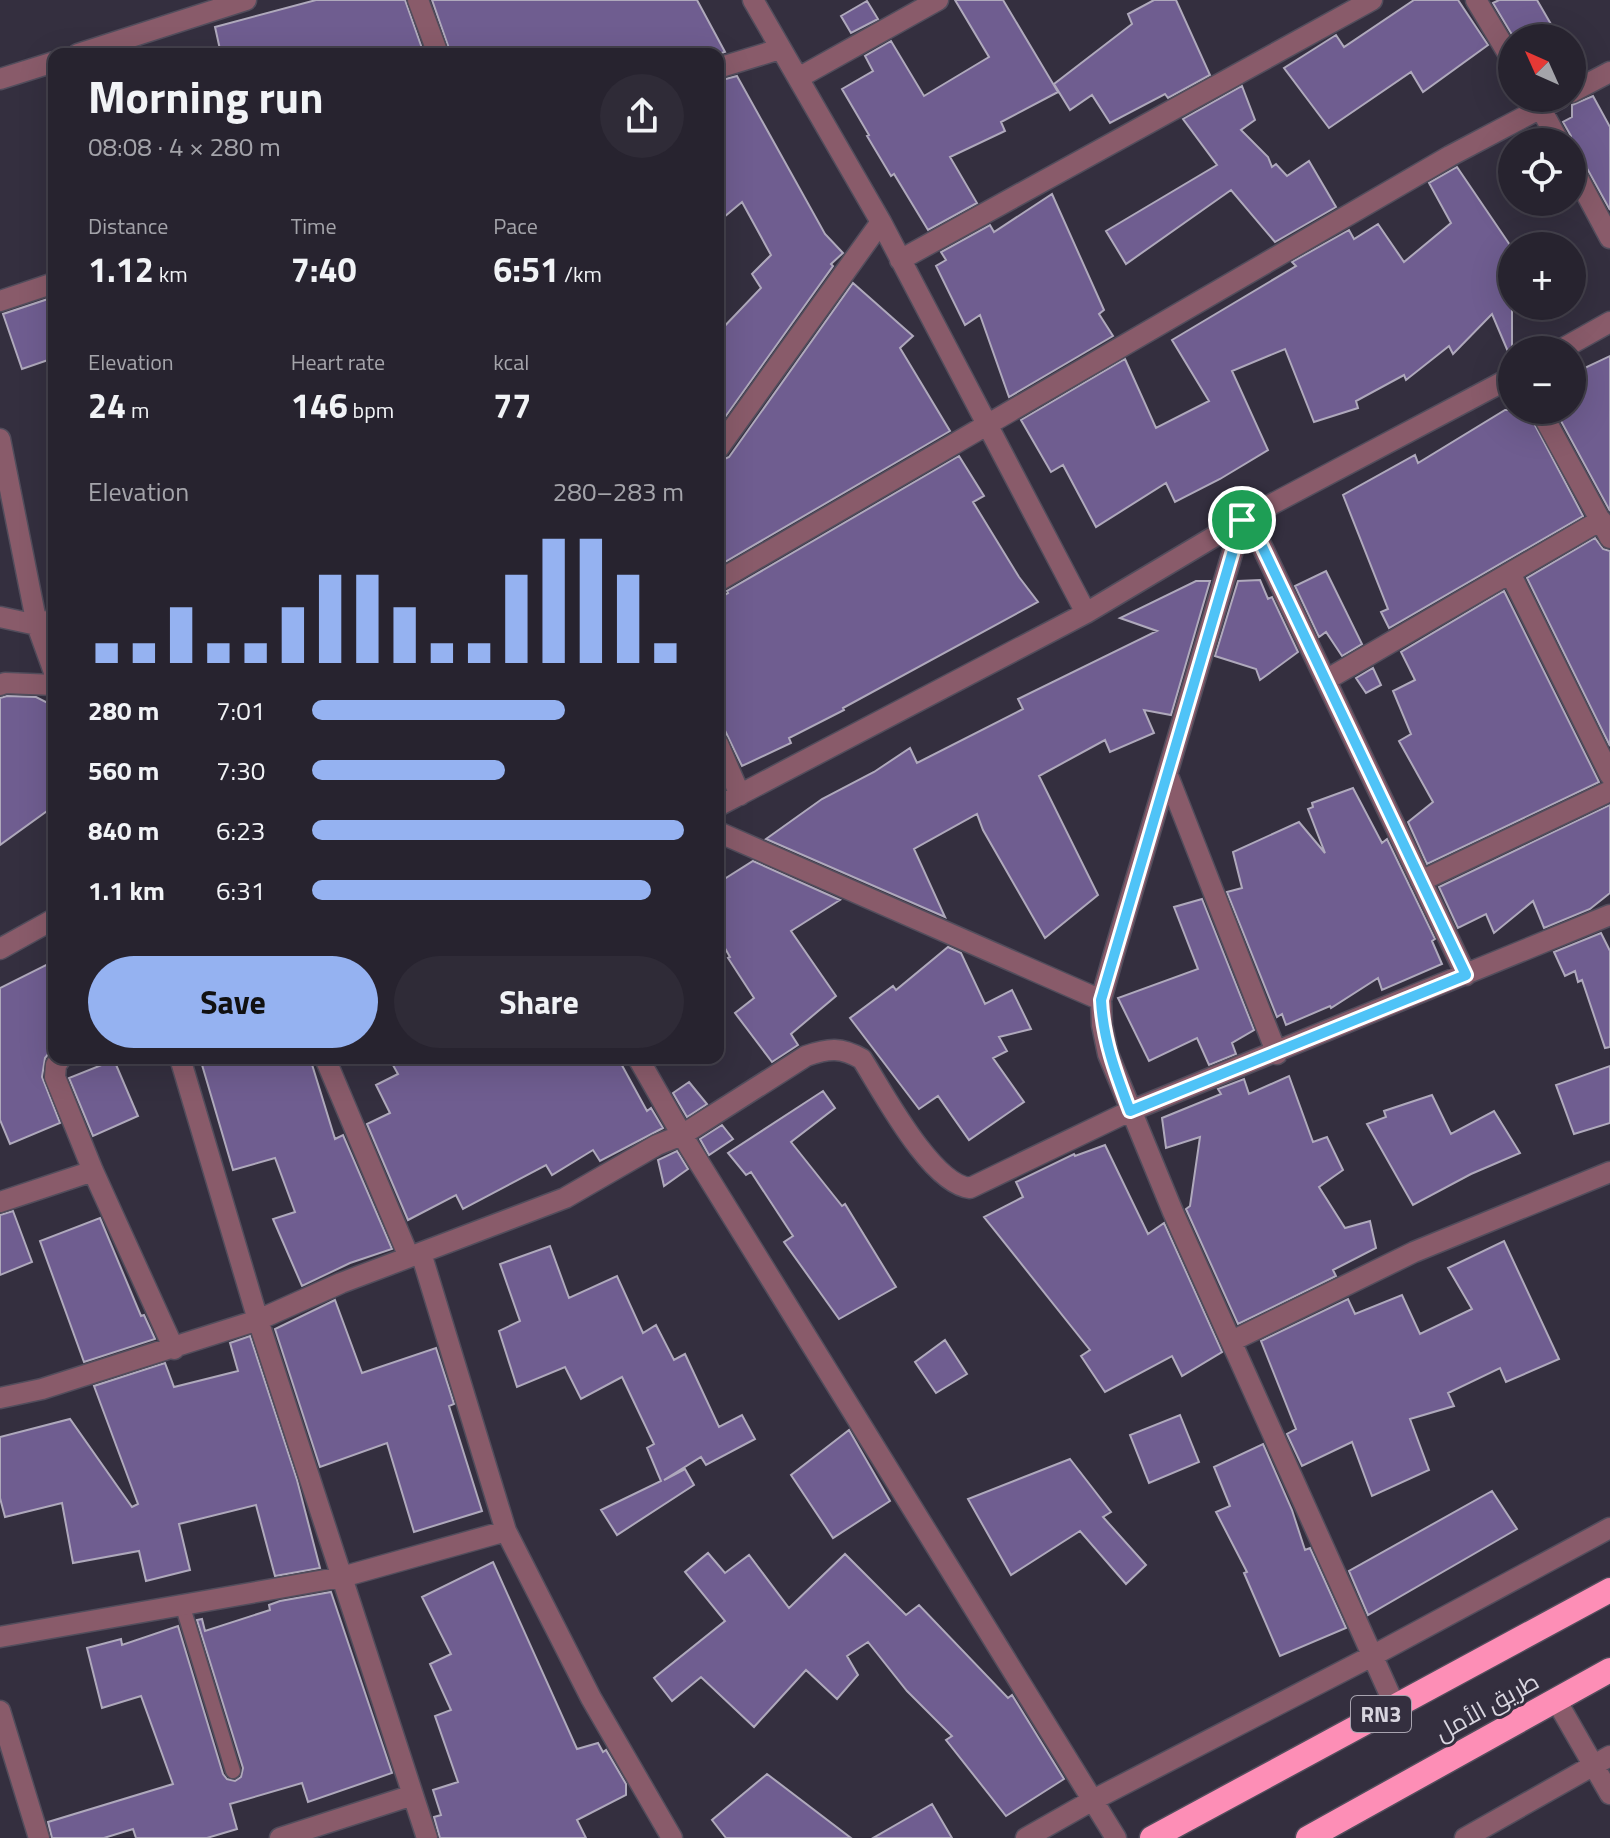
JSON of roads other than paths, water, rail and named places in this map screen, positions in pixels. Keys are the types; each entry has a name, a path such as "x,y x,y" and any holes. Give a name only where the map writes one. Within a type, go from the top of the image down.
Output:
{"highway":[{"name":"RN3","path":"1152,1838 1610,1590"},
{"name":"طريق الأمل","path":"1308,1838 1610,1670"}],"street":[{"path":"97,48 246,0"},
{"path":"418,0 436,48"},
{"path":"753,0 881,222 1086,613"},
{"path":"800,77 938,0"},
{"path":"900,260 1372,0"},
{"path":"1476,0 1498,37"},
{"path":"724,66 780,49"},
{"path":"0,79 48,64"},
{"path":"1586,85 1610,72"},
{"path":"724,578 1523,112"},
{"path":"1586,193 1610,238"},
{"path":"724,441 881,222"},
{"path":"0,301 48,285"},
{"path":"1585,336 1610,322"},
{"path":"724,803 1086,613 1245,519 1498,384"},
{"path":"1326,680 1510,573 1605,529 1548,424"},
{"path":"0,439 46,622 0,617"},
{"path":"1245,519 1326,680 1466,975"},
{"path":"1245,519 1101,1000 1102,1025 1108,1054 1130,1111 1395,1706"},
{"path":"1510,573 1610,775"},
{"path":"0,685 48,685"},
{"path":"724,758 740,795"},
{"path":"1168,776 1277,1054"},
{"path":"1421,881 1610,791"},
{"path":"724,835 1101,1000"},
{"path":"0,1398 42,1389 258,1320 341,1283 565,1198 657,1145 682,1135 806,1056 833,1048 862,1059 931,1165 959,1187 970,1188 1130,1111 1277,1054 1610,915"},
{"path":"0,949 48,922"},
{"path":"57,1064 55,1077 93,1171 174,1349"},
{"path":"182,1064 258,1320 427,1838"},
{"path":"328,1064 415,1255 506,1531 591,1698 672,1838"},
{"path":"641,1064 682,1135 1116,1838"},
{"path":"0,1202 93,1171"},
{"path":"1232,1341 1414,1252 1610,1172"},
{"path":"1026,1838 1610,1528"},
{"path":"0,1637 342,1577 506,1531"},
{"path":"1556,1700 1602,1761 1610,1794"},
{"path":"0,1711 39,1838"},
{"path":"1465,1838 1602,1761"},
{"path":"280,1838 413,1795"}],"lane":[{"path":"182,1604 233,1771"}]}
